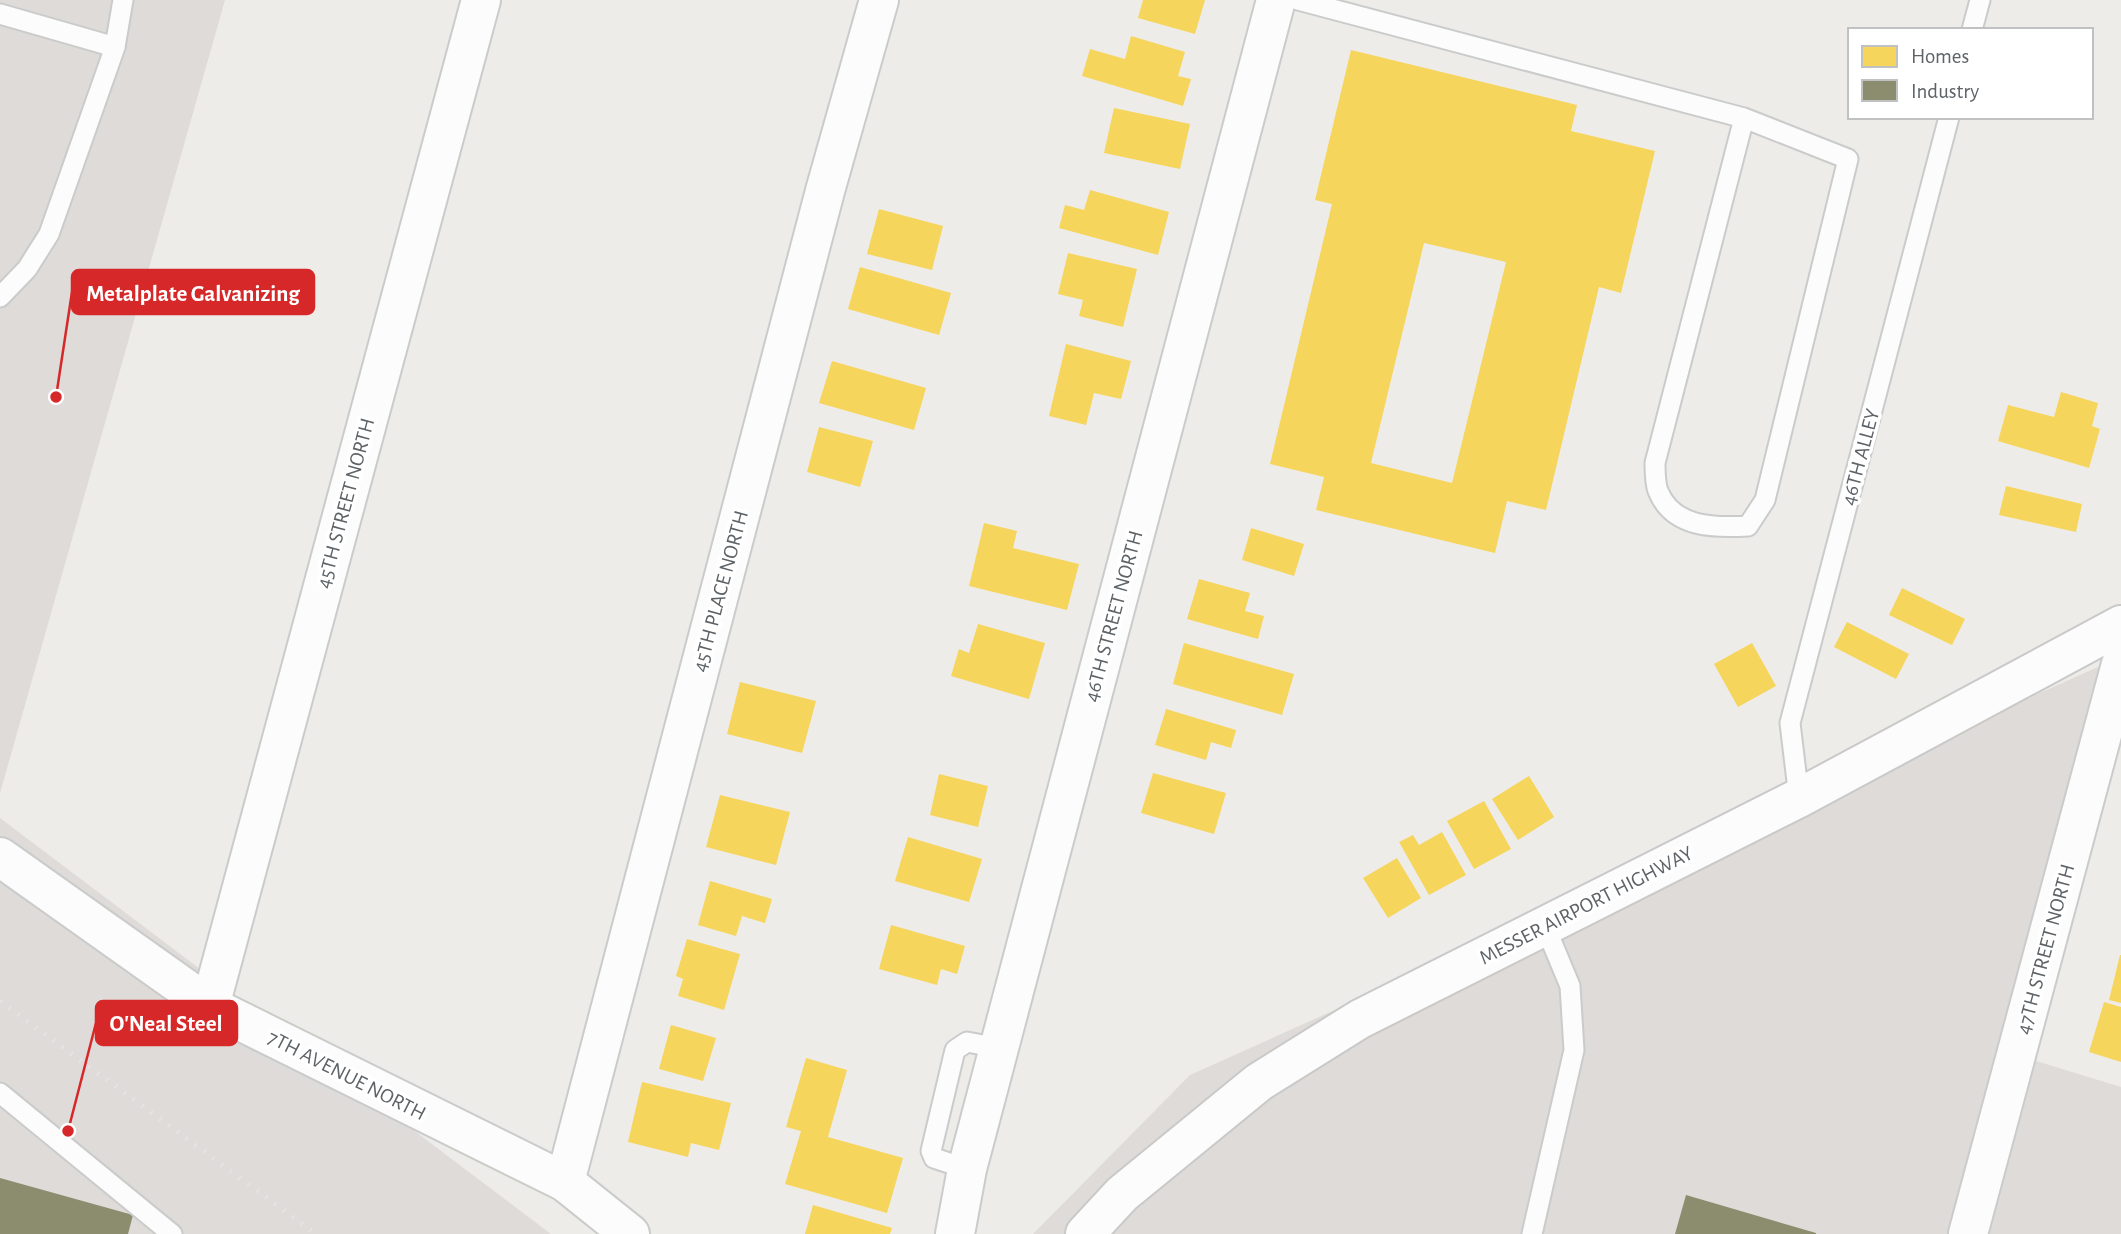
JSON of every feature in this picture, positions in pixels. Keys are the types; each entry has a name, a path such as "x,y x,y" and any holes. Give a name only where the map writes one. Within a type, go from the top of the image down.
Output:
{"street":[{"name":"45TH STREET NORTH","path":"209,1006 481,0"},
{"name":"45TH PLACE NORTH","path":"565,1182 818,218 879,0"},
{"name":"46TH STREET NORTH","path":"955,1234 967,1169 1276,0"},
{"name":"MESSER AIRPORT HIGHWAY","path":"1085,1234 1122,1194 1259,1082 1360,1019 1798,798 2121,625"},
{"name":"47TH STREET NORTH","path":"1968,1234 2121,664"},
{"name":"7TH AVENUE NORTH","path":"0,857 209,1006 565,1182 630,1234"}],"lane":[{"path":"0,297 27,270 49,234 114,47 123,0"},
{"path":"1298,0 1764,123 1848,159 1765,500 1748,526 1712,528 1677,517 1657,491 1655,463 1744,118"},
{"path":"1973,28 1980,0"},
{"path":"0,14 114,47"},
{"name":"46TH ALLEY","path":"1798,798 1790,723 1948,119"},
{"path":"1532,1234 1574,1050 1570,986 1545,926"},
{"path":"0,1093 172,1234"}],"shaded area":[{"path":"0,0 225,0 0,793"},
{"path":"2100,666 1997,1049 2121,1087 2121,1234 1033,1234 1190,1075"},
{"path":"0,818 551,1234 0,1234"}],"building: Homes":[{"path":"1143,0 1205,0 1195,34 1138,18"},
{"path":"1131,36 1185,52 1178,76 1191,79 1183,106 1082,76 1090,49 1125,59"},
{"path":"1351,50 1577,105 1571,131 1655,151 1621,293 1599,287 1546,510 1507,501 1495,553 1316,510 1324,477 1270,464 1332,204 1315,200","holes":["1424,243 1506,262 1452,483 1371,463"]},
{"path":"1114,108 1190,124 1180,169 1104,153"},
{"path":"1090,190 1169,212 1158,255 1059,228 1065,205 1084,210"},
{"path":"879,209 943,226 932,270 867,254"},
{"path":"1068,253 1137,269 1123,327 1079,316 1083,300 1058,294"},
{"path":"860,267 951,293 939,335 848,309"},
{"path":"1066,344 1131,361 1121,399 1094,393 1086,425 1049,416"},
{"path":"832,361 926,388 914,430 819,403"},
{"path":"2061,392 2098,403 2092,426 2100,429 2089,468 1998,441 2008,405 2054,417"},
{"path":"819,427 873,441 860,487 807,472"},
{"path":"2006,486 2082,504 2076,532 1999,515"},
{"path":"984,523 1017,531 1013,548 1079,564 1067,610 969,586"},
{"path":"1251,528 1304,544 1294,576 1242,560"},
{"path":"1199,579 1250,593 1245,611 1264,616 1258,639 1187,619"},
{"path":"1902,588 1965,619 1952,645 1889,615"},
{"path":"1847,622 1909,654 1896,679 1834,647"},
{"path":"978,624 1045,643 1029,699 951,676 959,649 969,653"},
{"path":"1184,643 1294,674 1282,715 1173,684"},
{"path":"1752,643 1776,686 1738,707 1714,664"},
{"path":"740,682 816,701 802,753 727,734"},
{"path":"1166,709 1236,730 1231,748 1211,742 1206,760 1155,745"},
{"path":"1153,773 1226,793 1214,834 1141,813"},
{"path":"939,774 988,786 978,827 930,815"},
{"path":"1529,776 1554,817 1518,840 1492,799"},
{"path":"720,795 790,812 776,865 706,847"},
{"path":"1484,801 1511,849 1474,869 1447,821"},
{"path":"1442,832 1466,875 1429,895 1399,842 1413,835 1419,845"},
{"path":"908,837 982,859 969,902 895,881"},
{"path":"1397,858 1421,898 1388,918 1363,878"},
{"path":"710,881 772,899 765,923 742,916 736,936 698,925"},
{"path":"891,925 965,946 957,974 941,969 937,985 879,969"},
{"path":"687,939 740,954 724,1010 678,996 683,979 676,976"},
{"path":"2121,955 2121,1003 2109,1000"},
{"path":"2104,1002 2121,1007 2121,1062 2089,1052"},
{"path":"671,1025 716,1038 703,1081 659,1069"},
{"path":"806,1058 847,1070 828,1137 903,1158 887,1213 785,1184 801,1131 786,1127"},
{"path":"642,1082 731,1103 719,1150 691,1143 688,1157 628,1142"},
{"path":"813,1205 892,1228 890,1234 805,1234"}],"building: Industry":[{"path":"0,1178 133,1215 128,1234 0,1234"},
{"path":"1686,1195 1816,1233 1816,1234 1675,1234"}],"railway":[{"path":"0,1001 316,1234"}],"place":[{"name":"Metalplate Galvanizing","path":"56,397"},
{"name":"O'Neal Steel","path":"68,1131"}]}
